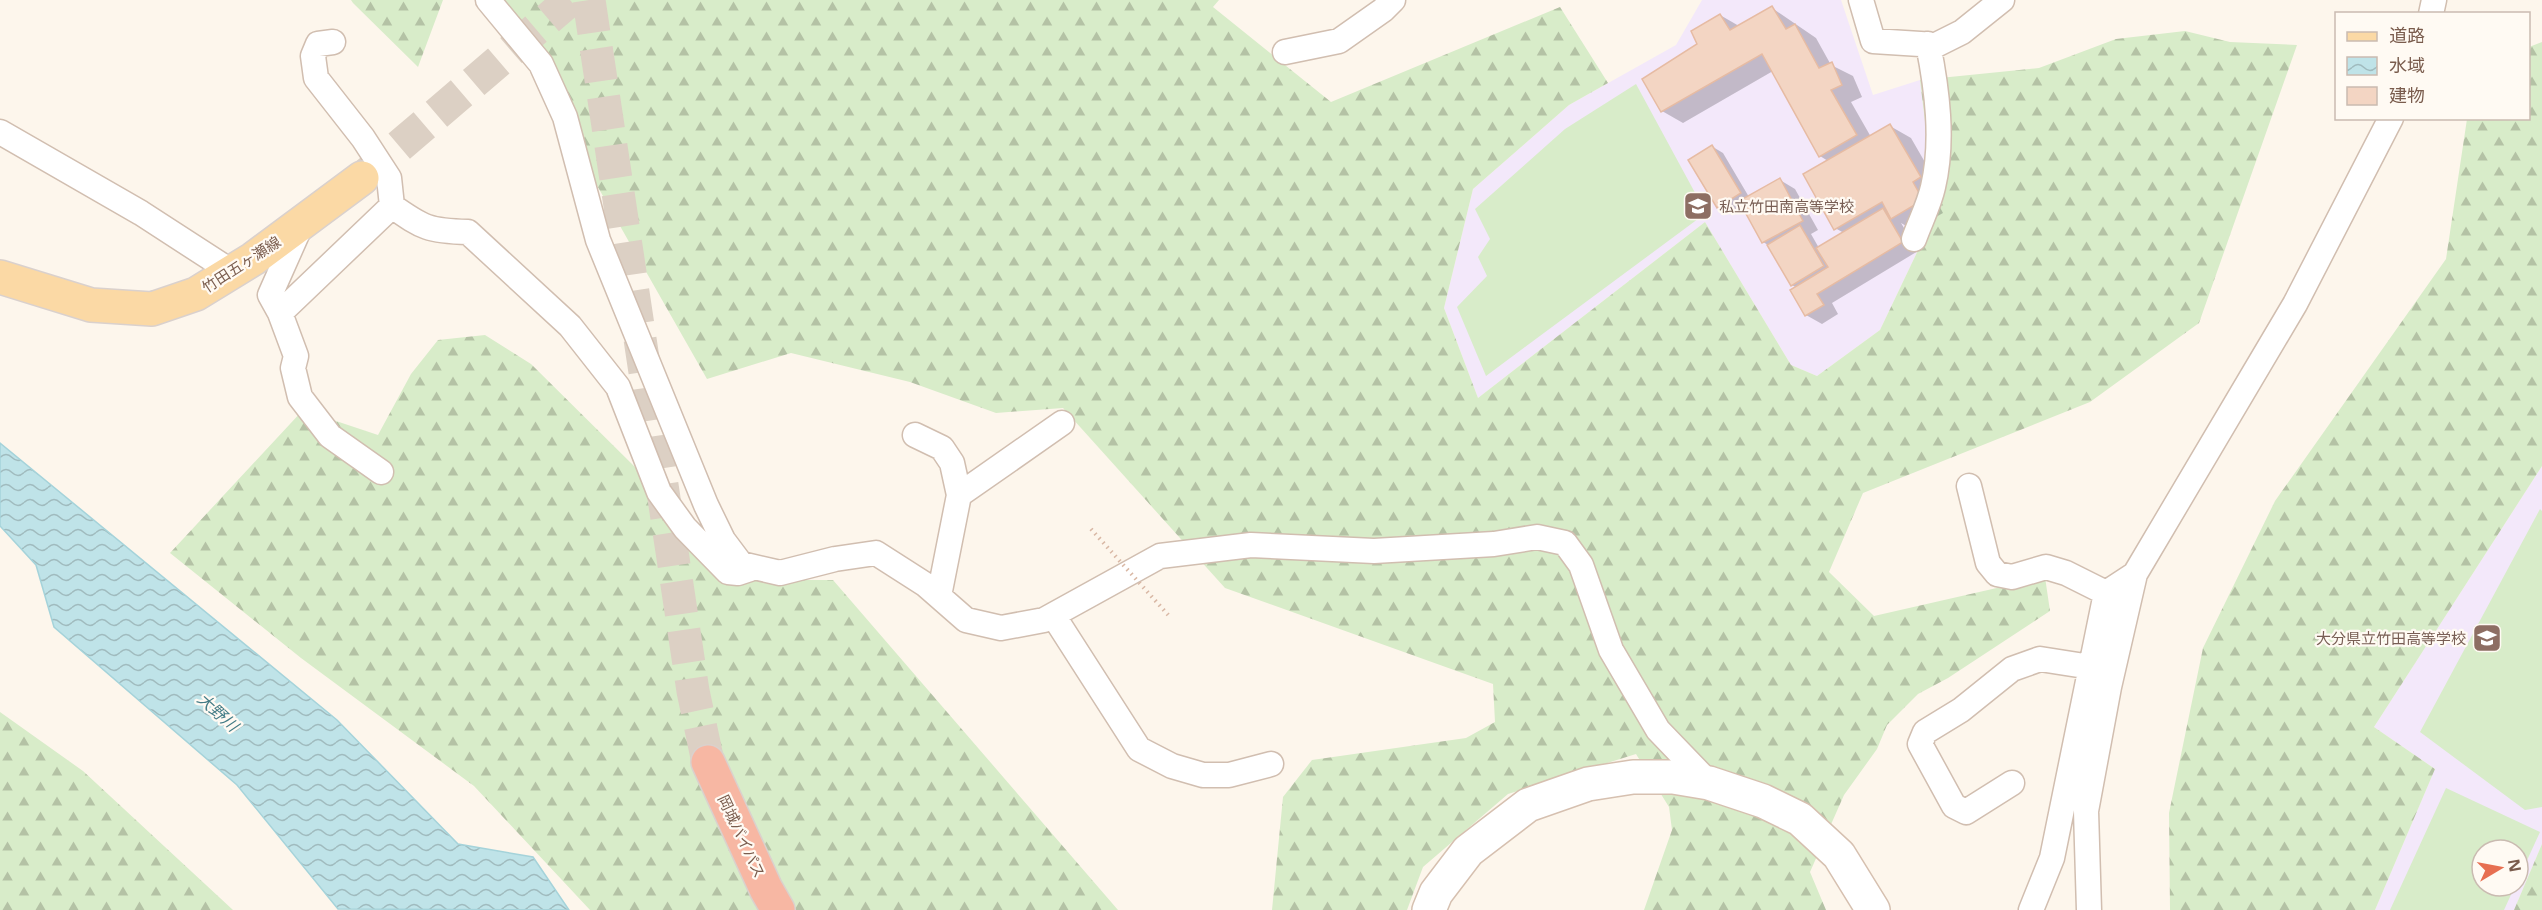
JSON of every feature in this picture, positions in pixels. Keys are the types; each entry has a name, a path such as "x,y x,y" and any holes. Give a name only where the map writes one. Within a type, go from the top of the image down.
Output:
{"highway":[{"name":"岡城バイパス","path":"708,762 766,889 778,910"}],"main road":[{"name":"竹田五ヶ瀬線","path":"0,277 91,305 152,309 196,294 232,272 363,178"}],"street":[{"path":"488,0 541,64 565,117 598,240 706,505 723,540 741,564 780,573 835,559 876,553 926,585 966,620 1001,628 1044,620 1160,556 1251,545 1374,551 1494,544 1537,537 1565,543 1581,566 1611,650 1658,730 1709,783"},
{"path":"1285,52 1340,41 1394,0"},
{"path":"1861,0 1872,41 1936,45 1962,32 2002,0"},
{"path":"333,42 318,44 313,56 316,78 363,138 389,178 392,206 421,226 468,232 570,326 618,387 659,492 684,528 728,572 738,573 755,567"},
{"path":"1914,239 1933,187 1938,145 1936,85 1928,44"},
{"path":"2089,910 2086,811 2109,687 2135,574 2295,304 2390,120"},
{"path":"0,132 141,213 232,272"},
{"path":"280,313 392,206"},
{"path":"302,223 270,296 280,313 296,356 293,368 300,397 330,436 381,472"},
{"path":"959,495 1062,423"},
{"path":"915,435 942,448 952,463 959,495 939,596"},
{"path":"1969,486 1988,563 1998,574 2012,577 2046,567 2066,573 2106,593"},
{"path":"2031,910 2052,858 2106,593 2135,574"},
{"path":"1053,615 1138,749 1172,766 1203,775 1229,775 1271,764"},
{"path":"2012,783 1966,812 1954,806 1920,744 1925,732 1961,710 2012,669 2040,659 2091,667"},
{"path":"1430,910 1436,893 1468,851 1528,805 1588,784 1633,777 1672,777 1709,783 1763,801 1800,819 1839,855 1873,910"}],"path":[{"path":"1091,529 1170,617"}],"shaded area":[{"name":"私立竹田南高等学校","path":"1702,0 1841,0 1873,95 1920,80 1931,171 1921,244 1880,330 1817,376 1791,365 1705,222 1478,398 1444,308 1473,189 1569,105 1676,45"},
{"name":"大分県立竹田高等学校","path":"2542,466 2542,844 2530,872 2530,838 2470,838 2470,898 2519,898 2514,910 2375,910 2435,769 2374,727"}],"green space":[{"path":"351,0 443,0 418,67 353,3"},
{"path":"498,0 1219,0 1213,7 1331,102 1560,7 1608,83 1569,105 1473,189 1444,308 1478,398 1705,222 1791,365 1817,376 1880,330 1921,244 1931,171 1920,80 2039,68 2116,39 2185,31 2230,42 2297,45 2199,323 2090,402 1863,493 1829,572 1874,616 2045,577 2050,611 1948,678 1918,694 1887,725 1877,749 1844,795 1810,872 1826,910 1644,910 1672,830 1669,807 1636,754 1508,794 1423,867 1407,910 1272,910 1283,797 1312,760 1466,738 1495,722 1493,684 1225,588 1063,408 996,413 910,382 791,353 707,379 549,101"},
{"path":"2542,42 2542,466 2374,727 2435,769 2375,910 2170,910 2169,813 2203,648 2275,501 2446,259 2467,120 2530,120 2530,47"},
{"path":"1636,84 1706,213 1486,376 1457,307 1487,276 1478,257 1490,239 1475,209 1565,129"},
{"path":"485,335 531,364 635,467 722,580 833,580 1118,910 590,910 474,786 301,658 170,553 303,410 378,435 411,374 438,340"},
{"path":"2540,509 2542,511 2542,807 2525,810 2420,732"},
{"path":"0,712 83,771 233,910 0,910"},
{"path":"2446,788 2540,832 2530,854 2530,838 2470,838 2470,898 2510,898 2504,910 2390,910"},
{"path":"2542,844 2542,910 2514,910 2519,898 2530,898 2530,872"}],"water":[{"name":"大野川","path":"0,443 337,720 458,844 533,857 569,910 338,909 237,785 54,627 36,565 0,526"}],"building":[{"path":"1772,6 1786,29 1795,24 1819,68 1832,62 1842,85 1831,90 1857,135 1819,157 1762,54 1661,112 1642,79 1697,44 1691,31 1720,14 1730,30"},
{"path":"1890,124 1921,177 1913,182 1923,200 1891,219 1882,202 1834,230 1803,174"},
{"path":"1712,145 1741,193 1717,208 1688,160"},
{"path":"1780,178 1803,221 1762,243 1739,201"},
{"path":"1883,208 1903,242 1817,294 1824,305 1805,316 1790,290 1828,267 1816,248"},
{"path":"1800,225 1824,266 1791,286 1767,245"}],"tunnel":[{"path":"362,178 570,0"},
{"path":"589,0 693,691 708,762"}],"place":[{"name":"私立竹田南高等学校","path":"1698,206"},
{"name":"大分県立竹田高等学校","path":"2487,638"}]}
